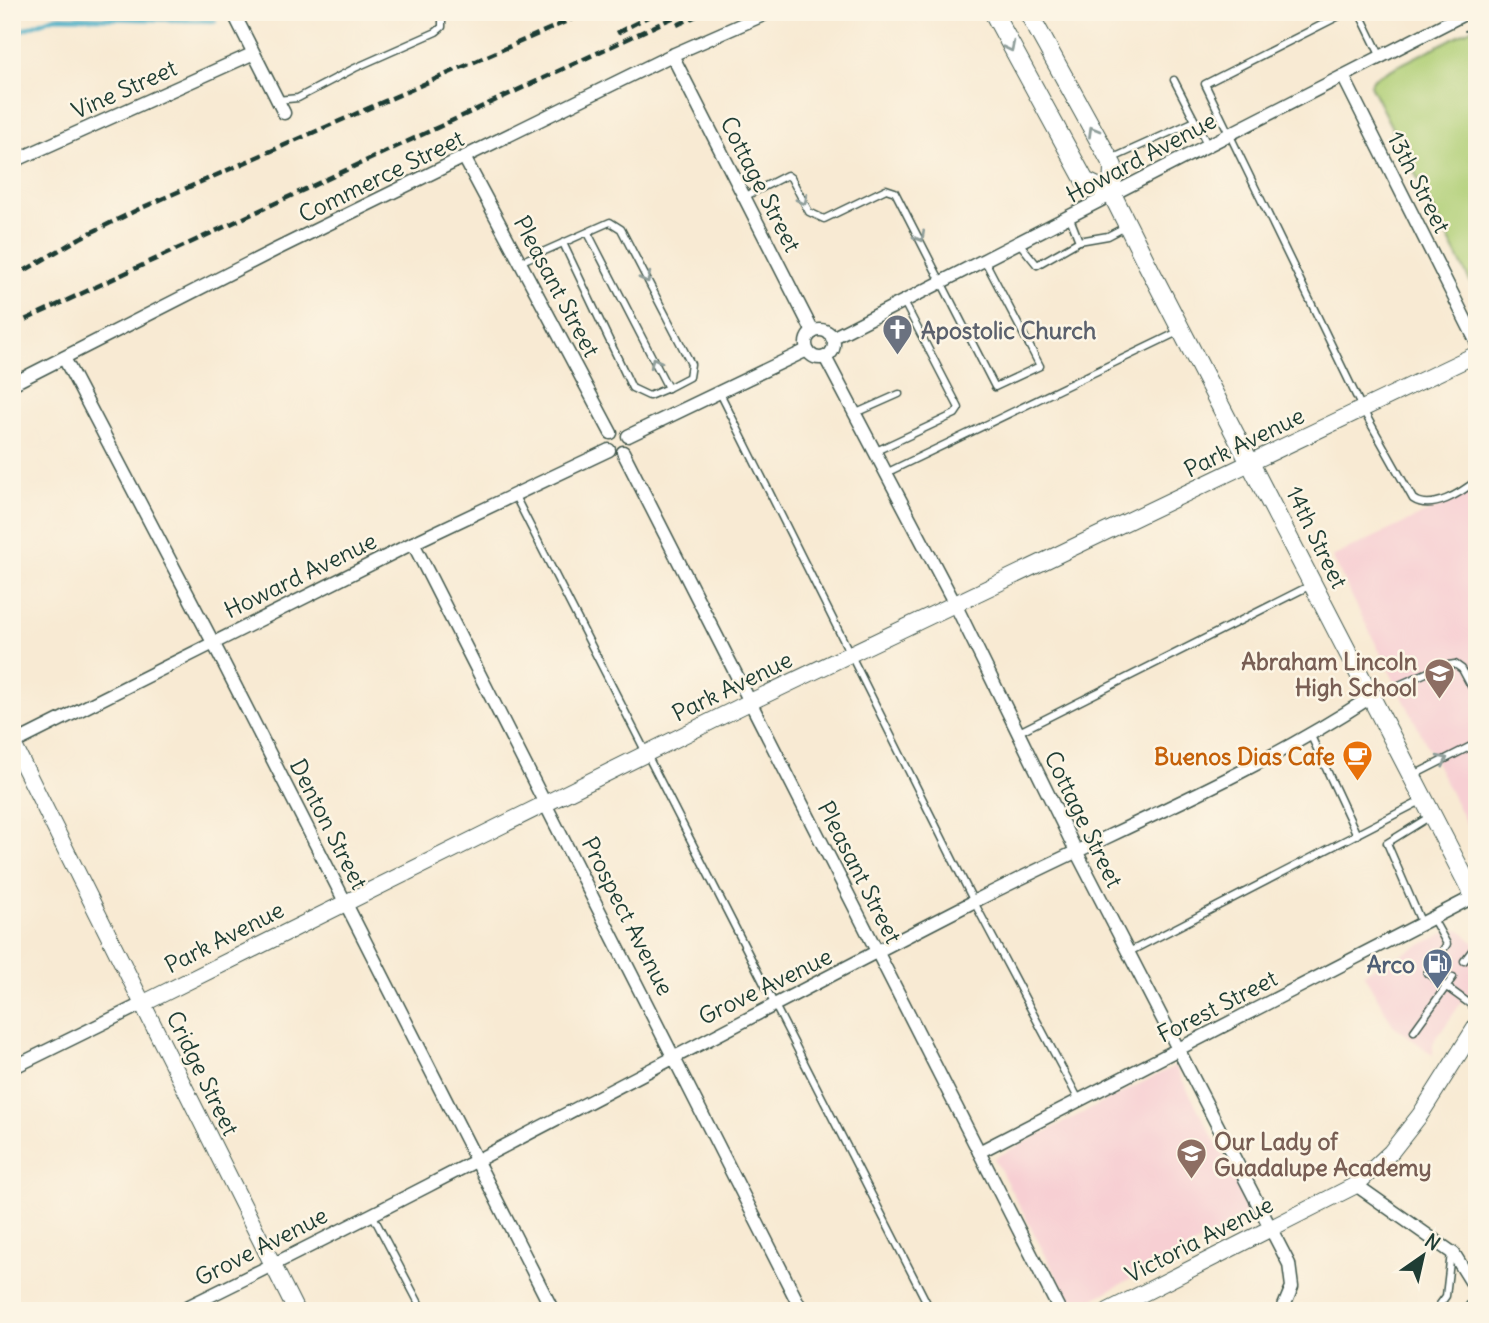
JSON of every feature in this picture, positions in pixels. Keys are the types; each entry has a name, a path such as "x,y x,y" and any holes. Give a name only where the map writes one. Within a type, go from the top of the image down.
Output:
{"main road":[{"path":"993,12 1085,181 1112,194"},
{"name":"14th Street","path":"1028,12 1113,166 1112,194 1128,226 1253,464 1410,778 1475,900"}],"street":[{"path":"233,12 284,113"},
{"name":"Commerce Street","path":"12,384 275,250 672,55 770,12"},
{"name":"Howard Avenue","path":"832,338 1468,12"},
{"name":"Vine Street","path":"12,162 253,54"},
{"name":"Cottage Street","path":"672,55 813,332"},
{"name":"13th Street","path":"1343,76 1477,343"},
{"name":"Pleasant Street","path":"465,159 611,433"},
{"path":"826,331 832,338 831,351 825,357 816,357 807,350 807,339 813,332 826,331"},
{"path":"628,436 807,350"},
{"name":"Park Avenue","path":"12,1068 647,752 1253,464 1477,354"},
{"name":"Cottage Street","path":"825,357 956,606 1076,851 1289,1264 1292,1287 1285,1307"},
{"name":"Denton Street","path":"64,358 346,901 553,1311"},
{"path":"619,430 628,436 628,447 623,452 609,450 607,439 611,433 619,430"},
{"name":"Howard Avenue","path":"12,743 413,543 609,450"},
{"name":"Pleasant Street","path":"623,452 1060,1311"},
{"name":"Prospect Avenue","path":"413,543 547,802 802,1311"},
{"name":"Grove Avenue","path":"179,1311 477,1161 674,1055 877,954 974,902 1311,736 1370,698"},
{"name":"Cridge Street","path":"12,743 296,1311"},
{"name":"Forest Street","path":"979,1152 1427,921 1475,900"},
{"name":"Victoria Avenue","path":"1108,1311 1356,1185 1391,1152 1420,1115 1477,1024"},
{"path":"1356,1185 1451,1252 1477,1291"},
{"path":"1469,1311 1477,1299"}],"lane":[{"path":"277,100 298,98 355,68 436,32 442,27 442,12"},
{"path":"1347,12 1205,84 1363,410 1417,502 1433,503 1451,497 1477,480"},
{"path":"1359,12 1381,57"},
{"path":"1174,80 1207,144"},
{"path":"1110,160 1195,121"},
{"path":"744,197 787,175 792,178 809,212 824,219 886,189 895,192 995,387 1041,366 985,261"},
{"path":"1070,218 1079,242"},
{"path":"520,262 610,222 621,229 691,364 689,377 649,396 632,388 563,243"},
{"path":"1020,243 1037,265 1079,242 1108,236 1128,226"},
{"path":"588,233 668,387"},
{"path":"874,452 955,414 959,408 904,302"},
{"path":"886,474 1182,330"},
{"path":"720,393 974,902 1079,1101"},
{"path":"854,414 899,394"},
{"path":"514,494 931,1311"},
{"path":"1019,732 1312,584"},
{"path":"1370,698 1442,666 1455,664 1462,669 1477,697"},
{"path":"1311,736 1357,835"},
{"path":"1410,778 1477,743"},
{"path":"1128,953 1357,835 1426,809"},
{"path":"1426,809 1387,844 1427,921 1447,944 1427,973 1477,1009"},
{"path":"1464,961 1477,944"},
{"path":"1414,1031 1453,977"},
{"path":"372,1214 423,1311"},
{"path":"1435,1311 1446,1296 1451,1252"}],"path":[{"path":"1465,30 1475,43 1477,73"}],"shaded area":[{"name":"Abraham Lincoln High School","path":"1477,489 1477,845 1332,557"},
{"path":"1453,929 1461,930 1477,946 1477,980 1433,1043 1433,1055 1393,1025 1363,973"},
{"path":"1175,1066 1254,1214 1074,1309 994,1158"}],"green space":[{"path":"1477,26 1477,295 1370,85 1374,78"}],"waterway":[{"path":"261,17 280,12"},
{"path":"12,34 55,17 215,21"}],"railway":[{"path":"12,278 80,238 139,209 588,12"},
{"path":"617,33 657,12"},
{"path":"12,326 685,12"},
{"path":"677,25 705,12"}],"place":[{"name":"Apostolic Church","path":"898,357"},
{"name":"Abraham Lincoln High School","path":"1440,701"},
{"name":"Buenos Dias Cafe","path":"1358,783"},
{"name":"Arco","path":"1438,991"},
{"name":"Our Lady of Guadalupe Academy","path":"1191,1181"}]}
